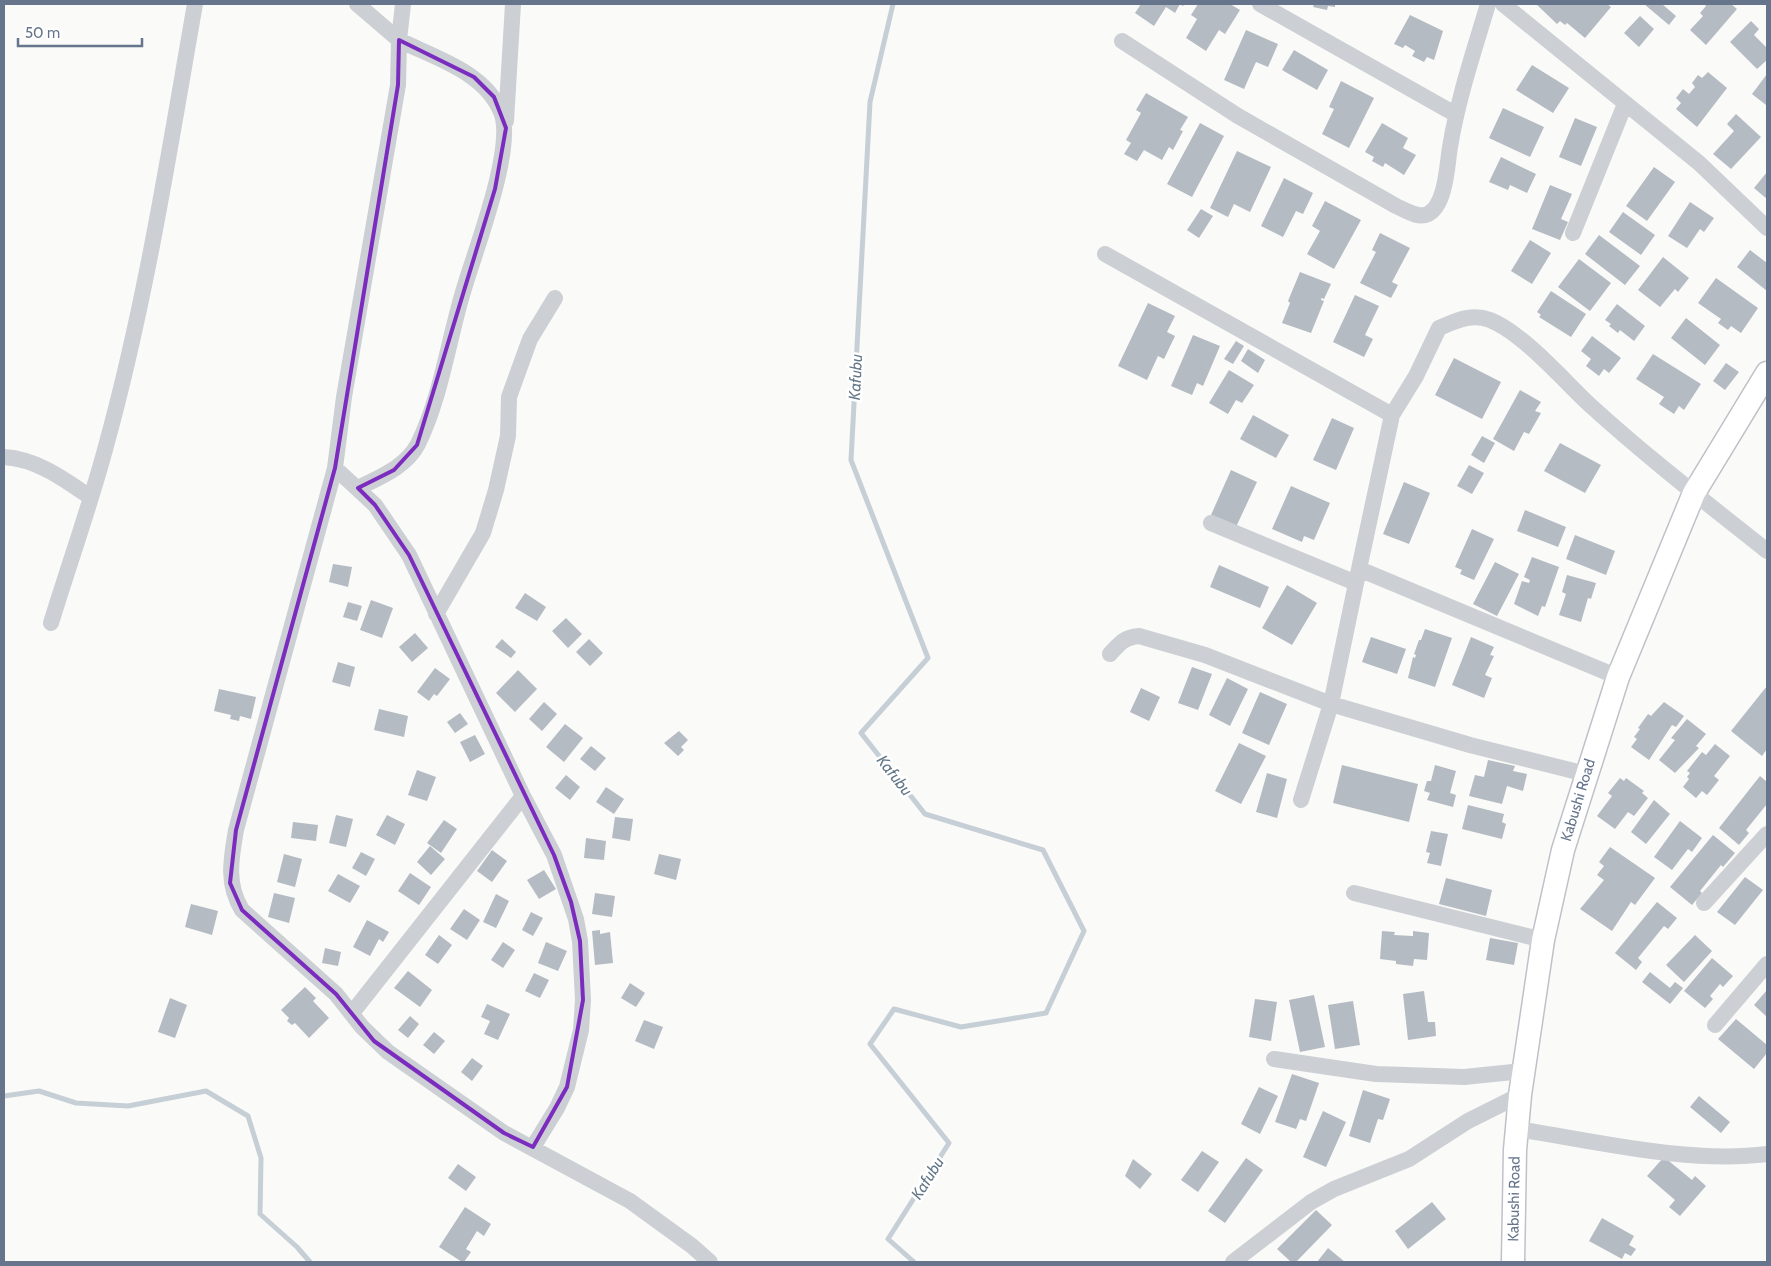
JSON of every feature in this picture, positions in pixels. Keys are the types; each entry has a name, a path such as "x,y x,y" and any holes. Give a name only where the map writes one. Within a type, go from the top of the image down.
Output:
{"main road":[{"name":"Kabushi Road","path":"1513,1262 1517,1128 1520,1095 1543,940 1563,850 1618,677 1694,493 1767,373"}],"street":[{"path":"51,623 106,447 127,360 174,130 195,4"},
{"path":"361,4 399,40 474,77 494,97 506,128"},
{"path":"403,4 399,40 398,85 344,397 334,468 236,830 230,867 230,883 235,899 242,910 336,994 374,1041 474,1113 630,1201 692,1246 710,1262"},
{"path":"358,488 394,470 417,445 434,400 463,292 495,188 506,128 513,4"},
{"path":"1260,4 1455,114"},
{"path":"1122,41 1238,116 1396,206 1418,216 1428,214 1432,210 1443,190 1455,114 1488,4"},
{"path":"1503,4 1699,163 1767,228"},
{"path":"1573,233 1626,104"},
{"path":"1106,254 1392,415"},
{"path":"436,614 483,533 496,490 508,436 509,397 530,339 555,298"},
{"path":"1301,800 1331,704 1392,415 1416,376 1439,328 1466,317 1488,320 1518,338 1592,407 1694,493 1767,551"},
{"path":"4,457 19,458 53,472 90,498"},
{"path":"334,468 358,488 375,506 409,555 523,796 554,855 576,919 580,941 583,1000 580,1030 567,1087 557,1108 533,1147"},
{"path":"1211,523 1358,576 1618,677"},
{"path":"1110,654 1122,641 1129,637 1139,636 1206,655 1331,704 1470,745 1586,774"},
{"path":"352,1013 523,796"},
{"path":"1704,903 1767,834"},
{"path":"1354,893 1543,940"},
{"path":"1714,1025 1767,964"},
{"path":"1274,1059 1376,1074 1464,1077 1523,1071"},
{"path":"1233,1262 1311,1202 1334,1190 1409,1159 1468,1121 1520,1095"},
{"path":"1517,1128 1683,1154 1745,1156 1767,1154"}],"highlighted area":[{"path":"399,40 474,77 494,97 506,128 495,189 417,445 394,470 358,488 375,505 409,555 554,855 571,902 580,941 583,1000 567,1087 533,1147 504,1133 374,1041 336,994 242,910 230,883 236,830 335,468 398,85"}],"building":[{"path":"1141,4 1180,4 1175,13 1166,7 1154,26 1135,13"},
{"path":"1198,4 1230,4 1240,10 1225,34 1219,30 1206,51 1186,38 1197,19 1191,15"},
{"path":"1314,4 1335,4 1335,7 1328,6 1327,10 1313,7"},
{"path":"1536,4 1607,4 1611,7 1585,38 1567,23 1565,25 1560,21 1557,24"},
{"path":"1644,4 1662,4 1676,16 1669,25"},
{"path":"1704,4 1731,4 1737,9 1706,45 1690,30 1703,16 1700,13 1706,6"},
{"path":"1410,15 1443,31 1434,60 1427,57 1424,62 1412,56 1415,51 1405,45 1403,48 1394,44"},
{"path":"1640,16 1654,29 1639,47 1624,33"},
{"path":"1751,21 1759,29 1754,35 1767,48 1767,60 1757,69 1730,42"},
{"path":"1246,30 1278,44 1268,67 1256,62 1244,89 1224,80"},
{"path":"1294,50 1328,70 1317,90 1282,70"},
{"path":"1532,65 1569,88 1553,113 1516,90"},
{"path":"1708,72 1727,88 1697,127 1676,109 1681,103 1676,98 1683,89 1689,94 1695,87 1692,83 1698,75 1702,78"},
{"path":"1767,74 1767,103 1766,105 1752,94"},
{"path":"1341,81 1374,98 1349,148 1322,134 1334,109 1329,107"},
{"path":"1146,93 1188,117 1180,130 1183,131 1173,150 1169,147 1162,160 1144,150 1137,161 1124,154 1131,143 1126,140 1141,113 1136,110"},
{"path":"1503,108 1544,127 1530,157 1489,138"},
{"path":"1736,114 1761,137 1731,169 1713,154 1734,131 1727,124"},
{"path":"1575,118 1597,127 1581,166 1559,157"},
{"path":"1200,123 1224,136 1192,197 1167,184"},
{"path":"1382,123 1408,138 1403,148 1416,155 1404,175 1385,163 1383,167 1372,161 1374,157 1365,152"},
{"path":"1237,151 1271,167 1250,212 1234,204 1228,217 1210,208"},
{"path":"1501,157 1536,174 1527,193 1510,185 1508,190 1489,182"},
{"path":"1654,167 1675,182 1647,221 1626,206"},
{"path":"1767,172 1767,199 1754,188"},
{"path":"1284,178 1313,193 1303,214 1296,211 1283,237 1261,226"},
{"path":"1550,185 1572,194 1561,219 1568,222 1560,240 1532,229"},
{"path":"1325,201 1361,220 1334,269 1307,254 1320,231 1312,226"},
{"path":"1690,202 1714,218 1704,232 1700,229 1687,248 1668,236"},
{"path":"1201,209 1213,216 1199,238 1187,230"},
{"path":"1623,212 1655,235 1641,255 1609,232"},
{"path":"1380,233 1410,248 1392,282 1398,285 1391,298 1360,283 1376,252 1372,250"},
{"path":"1599,235 1640,266 1625,285 1585,254"},
{"path":"1530,240 1551,253 1532,284 1511,271"},
{"path":"1750,250 1767,263 1767,291 1737,267"},
{"path":"1663,257 1689,278 1678,292 1675,289 1660,307 1638,290"},
{"path":"1579,259 1611,283 1590,311 1558,287"},
{"path":"1300,272 1331,284 1324,299 1321,298 1324,301 1311,333 1282,323 1290,303 1288,301"},
{"path":"1716,278 1758,308 1741,333 1731,326 1728,330 1718,323 1721,319 1698,303"},
{"path":"1551,291 1586,314 1571,337 1539,317 1541,315 1537,312"},
{"path":"1355,295 1379,306 1365,335 1373,339 1364,357 1333,342"},
{"path":"1148,303 1175,316 1167,332 1175,336 1164,359 1158,356 1147,380 1118,366"},
{"path":"1617,304 1645,326 1634,341 1620,330 1618,333 1605,320"},
{"path":"1686,318 1720,345 1705,365 1671,338"},
{"path":"1193,335 1220,346 1203,386 1197,383 1192,395 1171,386"},
{"path":"1592,336 1621,358 1609,373 1604,369 1599,376 1586,366 1591,359 1581,351"},
{"path":"1236,341 1244,346 1233,364 1224,359"},
{"path":"1248,349 1265,360 1258,373 1241,361"},
{"path":"1653,354 1701,384 1684,410 1679,406 1674,414 1659,404 1664,397 1636,379"},
{"path":"1454,358 1501,382 1482,419 1435,395"},
{"path":"1726,363 1739,372 1725,390 1713,381"},
{"path":"1229,370 1254,385 1242,403 1236,400 1228,414 1209,403"},
{"path":"1520,390 1541,402 1535,411 1541,413 1529,434 1524,432 1514,451 1493,439"},
{"path":"1253,415 1289,435 1276,458 1240,439"},
{"path":"1332,418 1354,428 1336,470 1313,460"},
{"path":"1482,436 1495,443 1484,463 1471,455"},
{"path":"1560,443 1601,465 1585,493 1544,471"},
{"path":"1469,465 1484,473 1472,494 1457,486"},
{"path":"1231,470 1257,482 1236,527 1211,515"},
{"path":"1404,482 1430,493 1409,544 1383,534"},
{"path":"1291,486 1330,503 1314,540 1304,536 1302,542 1272,529"},
{"path":"1525,510 1566,527 1558,547 1517,531"},
{"path":"1472,529 1494,539 1474,580 1460,574 1462,570 1455,567"},
{"path":"1575,535 1615,551 1606,575 1566,559"},
{"path":"1532,557 1559,567 1545,607 1542,606 1538,616 1514,604 1522,581 1529,583 1530,580 1524,577"},
{"path":"1495,562 1519,574 1497,616 1473,604"},
{"path":"333,564 352,567 348,587 329,582"},
{"path":"1219,565 1269,587 1260,608 1210,587"},
{"path":"1567,575 1596,583 1591,599 1588,598 1581,622 1559,615 1566,594 1562,592"},
{"path":"1287,585 1317,603 1292,645 1262,628"},
{"path":"525,593 546,607 537,621 515,608"},
{"path":"371,600 393,608 382,638 360,630"},
{"path":"348,602 362,606 357,621 343,617"},
{"path":"566,618 582,634 568,648 552,631"},
{"path":"1425,629 1452,638 1435,687 1408,678 1413,657 1415,658 1416,655 1414,654"},
{"path":"415,633 428,648 412,662 399,647"},
{"path":"1371,637 1406,649 1397,674 1362,662"},
{"path":"1471,637 1494,647 1490,655 1494,656 1485,675 1492,678 1484,698 1452,685"},
{"path":"502,639 516,652 511,658 495,647"},
{"path":"589,639 603,653 590,666 576,652"},
{"path":"338,662 355,667 350,687 332,682"},
{"path":"1192,667 1212,674 1198,710 1178,703"},
{"path":"435,668 450,679 437,696 434,694 429,701 417,692"},
{"path":"518,670 537,689 515,712 496,693"},
{"path":"1227,678 1248,689 1230,726 1209,715"},
{"path":"1767,686 1767,749 1762,756 1731,731"},
{"path":"1141,688 1160,697 1149,721 1130,712"},
{"path":"219,689 256,697 251,719 240,716 239,721 230,719 231,715 214,711"},
{"path":"1260,692 1287,704 1269,745 1242,733"},
{"path":"544,702 557,714 542,731 529,719"},
{"path":"1664,702 1684,716 1676,727 1672,725 1649,760 1631,747 1637,739 1634,737 1640,729 1638,728 1648,714 1651,716"},
{"path":"379,709 408,716 404,737 374,730"},
{"path":"460,713 468,724 455,733 447,722"},
{"path":"1687,719 1706,734 1696,746 1699,748 1675,773 1659,760 1675,740 1671,738"},
{"path":"565,724 583,738 564,762 546,747"},
{"path":"679,731 688,740 681,747 684,750 678,756 664,743"},
{"path":"475,735 485,754 470,762 460,742"},
{"path":"1239,743 1266,756 1241,804 1215,791"},
{"path":"1715,744 1730,756 1714,776 1719,780 1707,795 1702,791 1696,798 1683,787 1689,779 1687,777 1690,773 1687,771 1702,752 1706,755"},
{"path":"591,746 606,758 595,771 580,759"},
{"path":"1488,760 1515,766 1513,771 1527,774 1523,791 1507,786 1502,804 1469,796 1475,775 1484,777"},
{"path":"1342,765 1418,784 1409,822 1333,803"},
{"path":"1435,765 1456,771 1450,793 1456,795 1453,807 1427,800 1430,793 1424,791 1427,781 1431,781"},
{"path":"417,770 436,777 427,801 408,795"},
{"path":"1267,773 1287,779 1277,818 1256,812"},
{"path":"566,775 580,787 570,800 555,788"},
{"path":"1760,776 1767,782 1767,804 1746,830 1749,833 1739,845 1719,828"},
{"path":"1620,778 1624,781 1626,778 1644,791 1642,793 1648,798 1634,816 1628,812 1615,829 1597,816 1612,796 1608,793"},
{"path":"606,787 624,799 614,814 596,802"},
{"path":"1654,800 1670,814 1646,844 1631,832"},
{"path":"1468,805 1504,814 1502,822 1506,824 1502,839 1462,829"},
{"path":"336,815 353,819 346,847 329,843"},
{"path":"387,815 405,824 395,845 376,835"},
{"path":"615,817 633,819 630,841 612,838"},
{"path":"444,820 457,829 441,853 427,843"},
{"path":"1680,821 1702,838 1692,852 1688,849 1672,870 1654,857"},
{"path":"293,822 318,825 316,841 291,838"},
{"path":"1431,831 1448,834 1441,866 1427,863 1430,853 1426,852"},
{"path":"1713,835 1735,853 1723,867 1721,865 1700,891 1702,893 1692,905 1670,887"},
{"path":"586,838 606,841 604,860 584,858"},
{"path":"430,846 445,859 431,875 417,862"},
{"path":"1610,847 1655,878 1635,905 1631,902 1612,931 1580,909 1604,880 1597,875 1604,866 1599,862"},
{"path":"492,850 507,861 492,882 477,871"},
{"path":"361,852 375,859 366,876 352,868"},
{"path":"284,854 302,859 295,887 277,882"},
{"path":"659,854 681,859 676,880 654,874"},
{"path":"544,870 556,889 539,899 527,880"},
{"path":"410,873 431,887 419,905 398,891"},
{"path":"338,874 360,886 350,903 328,891"},
{"path":"1745,877 1763,890 1735,925 1717,912"},
{"path":"1446,878 1492,890 1486,916 1439,904"},
{"path":"274,893 295,898 289,923 268,917"},
{"path":"595,893 615,896 612,917 592,914"},
{"path":"496,894 509,901 496,928 483,922"},
{"path":"1657,902 1677,918 1668,929 1664,926 1638,958 1642,962 1636,970 1615,953"},
{"path":"191,904 218,911 212,935 185,927"},
{"path":"464,909 480,920 467,940 450,929"},
{"path":"531,912 543,918 533,936 522,930"},
{"path":"367,920 389,932 383,942 379,939 370,956 353,947"},
{"path":"600,930 600,934 610,932 613,963 595,965 592,931"},
{"path":"1382,931 1395,932 1394,935 1413,936 1413,931 1429,933 1427,960 1414,959 1413,966 1396,964 1396,961 1380,959"},
{"path":"439,935 452,945 438,964 425,955"},
{"path":"1695,935 1712,951 1684,982 1666,965"},
{"path":"1490,938 1518,943 1514,965 1486,960"},
{"path":"503,942 515,950 503,968 491,960"},
{"path":"546,942 567,951 558,971 538,963"},
{"path":"325,948 341,952 338,966 322,963"},
{"path":"1712,958 1733,976 1723,987 1720,984 1710,996 1713,999 1705,1008 1684,991"},
{"path":"408,971 432,990 420,1007 394,988"},
{"path":"1650,972 1670,988 1675,982 1683,988 1670,1004 1642,982"},
{"path":"534,973 549,980 540,998 525,991"},
{"path":"630,983 645,993 636,1007 621,998"},
{"path":"305,987 316,998 313,1001 329,1018 309,1038 295,1023 292,1025 287,1021 289,1018 281,1010"},
{"path":"1767,990 1767,1017 1754,1005"},
{"path":"1424,991 1428,1022 1435,1022 1436,1036 1408,1040 1403,994"},
{"path":"1314,995 1325,1047 1300,1052 1289,1000"},
{"path":"170,998 187,1005 175,1038 158,1032"},
{"path":"1255,999 1277,1002 1271,1041 1249,1037"},
{"path":"1353,1001 1360,1045 1335,1049 1328,1005"},
{"path":"487,1004 510,1014 498,1040 484,1034 490,1021 481,1017"},
{"path":"410,1016 419,1024 408,1038 398,1030"},
{"path":"1736,1019 1767,1045 1767,1053 1754,1069 1718,1039"},
{"path":"644,1020 663,1027 654,1049 635,1041"},
{"path":"434,1032 445,1041 434,1054 423,1045"},
{"path":"472,1058 483,1066 472,1081 461,1072"},
{"path":"1292,1074 1319,1083 1306,1121 1300,1119 1296,1129 1275,1122"},
{"path":"1259,1087 1278,1096 1260,1134 1241,1124"},
{"path":"1363,1090 1390,1099 1383,1120 1378,1119 1370,1143 1349,1136"},
{"path":"1699,1096 1730,1122 1721,1133 1690,1107"},
{"path":"1323,1111 1346,1122 1326,1167 1303,1157"},
{"path":"1202,1151 1219,1162 1198,1192 1181,1180"},
{"path":"1664,1157 1692,1180 1695,1176 1706,1186 1680,1216 1669,1207 1675,1200 1647,1176"},
{"path":"1246,1158 1263,1170 1225,1223 1208,1211"},
{"path":"1133,1159 1152,1174 1140,1189 1125,1176"},
{"path":"458,1164 476,1177 466,1191 448,1178"},
{"path":"1432,1202 1446,1219 1408,1249 1395,1231"},
{"path":"465,1207 491,1224 484,1236 477,1231 466,1249 471,1252 462,1262 439,1247"},
{"path":"1316,1210 1332,1225 1296,1262 1291,1262 1277,1249"},
{"path":"1602,1218 1634,1236 1629,1245 1636,1249 1631,1256 1625,1253 1622,1259 1589,1241"},
{"path":"1328,1248 1345,1262 1317,1262"}],"waterway":[{"name":"Kafubu","path":"893,4 870,102 851,460 928,658 861,733 925,814 1043,850 1084,931 1046,1013 961,1027 894,1009 870,1044 949,1143 888,1239 914,1262"},
{"path":"4,1096 39,1091 76,1103 128,1106 206,1091 248,1116 261,1158 260,1214 297,1247 310,1262"}]}
